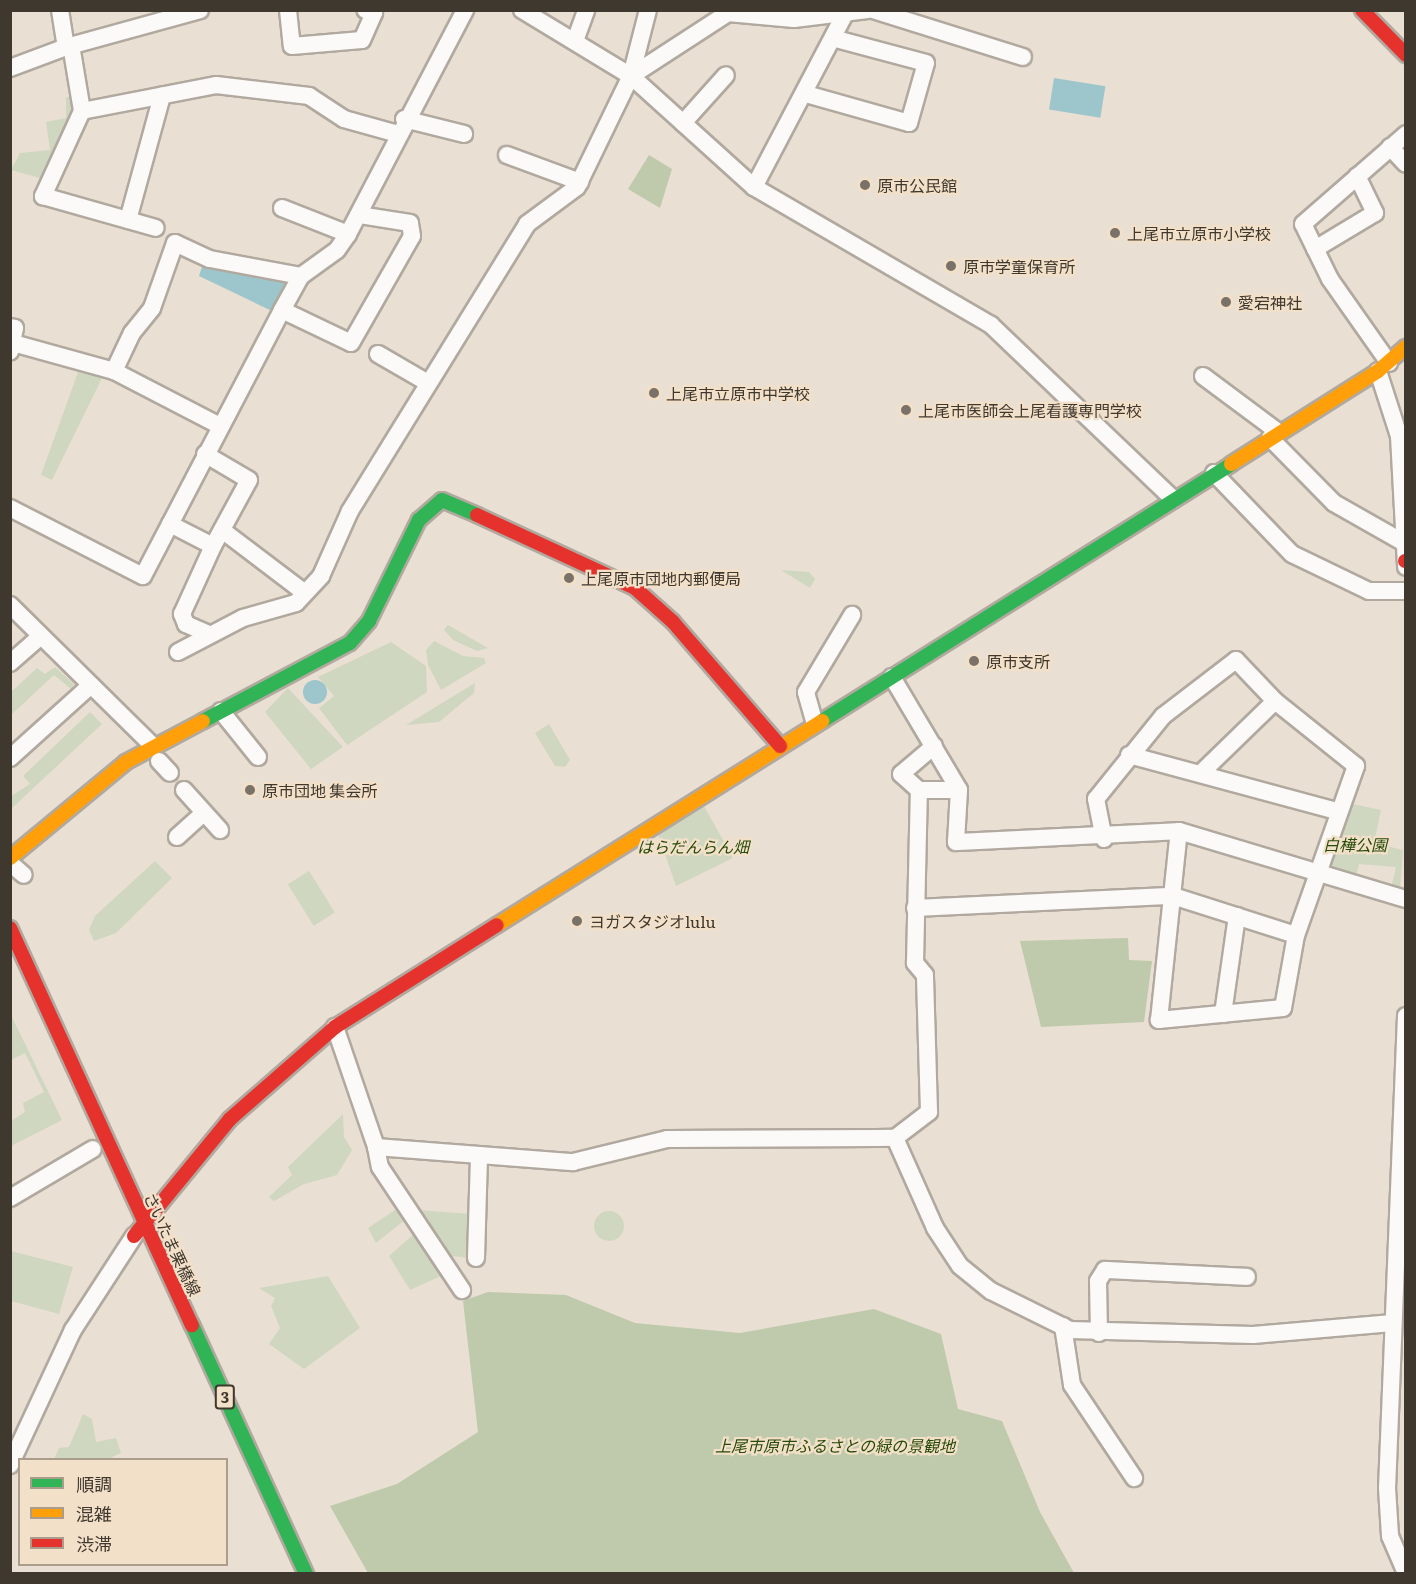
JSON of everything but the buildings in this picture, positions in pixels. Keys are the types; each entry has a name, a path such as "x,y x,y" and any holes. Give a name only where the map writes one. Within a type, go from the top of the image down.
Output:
{"street":[{"path":"60,10 82,111 44,196 156,228"},
{"path":"10,68 68,46 200,10"},
{"path":"288,10 292,46 362,40 374,13 365,10"},
{"path":"10,508 143,576 205,454 301,276 337,250 348,234 401,127 465,10"},
{"path":"522,10 631,76 754,187 991,325 1173,499"},
{"path":"575,41 586,10"},
{"path":"178,652 209,634 296,603 321,576 350,511 527,224 580,182 631,76 648,10"},
{"path":"631,76 728,13 794,19 867,10"},
{"path":"873,10 1023,57"},
{"path":"1362,10 1406,55"},
{"path":"754,187 806,94 847,11"},
{"path":"806,94 909,123 926,63 833,38"},
{"path":"683,123 726,75"},
{"path":"82,111 216,85 309,96 344,119 464,134"},
{"path":"129,220 162,96"},
{"path":"1406,134 1303,224 1330,279 1384,367 1399,436 1401,541 1406,567"},
{"path":"1390,147 1406,164"},
{"path":"507,155 580,182"},
{"path":"1315,249 1375,213 1357,176"},
{"path":"282,208 348,234"},
{"path":"282,310 351,343 412,236 410,223 359,215"},
{"path":"114,371 132,333 152,308 175,243 210,259 301,276"},
{"path":"11,340 114,371 220,426"},
{"path":"10,1466 73,1329 144,1221 237,1112 335,1027 1384,367 1406,347"},
{"path":"378,354 428,383"},
{"path":"1203,376 1274,435 1334,503 1401,541"},
{"path":"205,454 249,480 213,546 182,614 186,624 209,634"},
{"path":"1214,473 1292,554 1369,591 1406,591"},
{"path":"24,874 10,861 156,756 221,711 351,643 369,621 419,520 442,500 565,551 635,588 672,622 780,746"},
{"path":"170,524 213,546"},
{"path":"222,530 305,592"},
{"path":"10,605 92,686 156,756"},
{"path":"815,724 806,692 852,615"},
{"path":"10,663 41,636"},
{"path":"1104,839 1096,799 1129,755 1163,716 1236,660 1275,701 1356,766 1337,811 1296,935 1283,1008 1159,1020 1179,831"},
{"path":"892,676 959,790 956,842 1104,839 1179,831 1406,899"},
{"path":"10,758 92,686"},
{"path":"1201,773 1275,701"},
{"path":"221,711 258,757"},
{"path":"934,746 901,774 919,790 959,790"},
{"path":"1129,755 1337,811"},
{"path":"184,789 220,830"},
{"path":"376,1147 573,1162 667,1139 895,1138 929,1112 925,975 915,963 919,790"},
{"path":"177,837 204,813"},
{"path":"915,908 1173,896 1296,935"},
{"path":"1223,1014 1237,916"},
{"name":"さいたま栗橋線","path":"10,928 306,1574"},
{"name":"さいたま栗橋線","path":"10,967 228,1443"},
{"path":"1406,1016 1392,1323 1388,1513 1390,1536 1406,1573"},
{"path":"335,1027 376,1147 380,1167 462,1290"},
{"path":"895,1138 935,1228 960,1266 992,1291 1062,1326 1099,1333 1253,1335 1392,1323"},
{"path":"10,1198 93,1149"},
{"path":"476,1258 479,1155"},
{"path":"1099,1333 1098,1281 1105,1270 1247,1277"},
{"path":"1062,1326 1072,1385 1134,1478"}],"green space":[{"path":"66,97 72,97 74,115 43,179 11,170 20,153 50,150 46,122 66,118"},
{"path":"649,155 672,169 660,208 628,189"},
{"path":"78,372 102,378 52,480 41,475"},
{"path":"781,570 809,572 815,579 810,588"},
{"path":"448,625 488,648 477,651 453,640 444,630"},
{"path":"434,641 463,656 484,658 486,663 441,690 428,665 426,650"},
{"path":"391,642 426,666 427,692 347,745 319,708 334,696 318,677"},
{"path":"55,667 74,684 71,689 54,675 11,715 11,692 37,668 45,674"},
{"path":"475,683 474,693 439,722 406,725"},
{"path":"288,688 343,747 311,769 265,712"},
{"path":"90,712 102,724 11,809 11,796 30,784 23,776"},
{"path":"549,724 570,760 565,767 555,766 535,733"},
{"name":"白樺公園","path":"1348,803 1381,810 1374,843 1403,850 1400,890 1391,888 1396,867 1359,864 1356,877 1327,866"},
{"name":"はらだんらん畑","path":"704,806 733,858 676,886 658,834"},
{"path":"155,861 172,878 116,933 94,941 89,930 95,916"},
{"path":"309,871 335,913 314,926 288,884"},
{"path":"1128,938 1129,960 1152,961 1144,1022 1041,1027 1020,941"},
{"path":"12,1017 62,1120 11,1146 11,1121 25,1112 23,1103 44,1092 25,1053 11,1060"},
{"path":"343,1114 344,1137 352,1150 337,1175 304,1184 274,1201 269,1197 292,1175 288,1167"},
{"path":"398,1208 406,1219 376,1243 368,1228"},
{"path":"417,1210 471,1214 470,1258 451,1256"},
{"path":"609,1211 620,1215 624,1226 620,1237 609,1241 598,1237 594,1226 598,1215"},
{"path":"415,1233 443,1275 410,1290 389,1256"},
{"path":"11,1251 73,1267 59,1314 11,1301"},
{"path":"328,1276 360,1328 304,1369 269,1344 280,1328 271,1306 275,1298 259,1288"},
{"name":"上尾市原市ふるさとの緑の景観地","path":"488,1292 566,1295 635,1323 740,1333 874,1309 941,1334 958,1409 1002,1421 1040,1512 1074,1573 368,1573 330,1506 397,1484 478,1432 463,1301"},
{"path":"83,1414 92,1419 96,1442 116,1438 121,1453 110,1458 54,1458 59,1448 69,1447"}],"water":[{"path":"1054,78 1105,86 1100,118 1049,110"},
{"path":"203,264 287,278 289,283 274,312 199,276"},
{"path":"315,680 323,684 327,692 323,700 315,704 307,700 303,692 307,684"}],"traffic: fast":[{"path":"822,721 1231,464"},
{"path":"203,721 350,643 369,621 419,520 442,500 477,515"},
{"path":"192,1325 306,1574"}],"traffic: slow":[{"path":"1231,464 1378,371 1406,347"},
{"path":"10,858 126,762 203,721"},
{"path":"497,925 822,721"}],"traffic: jam":[{"path":"1362,10 1406,55"},
{"path":"477,515 635,588 673,622 780,746"},
{"path":"134,1236 230,1119 335,1027 497,925"},
{"path":"10,928 192,1325"}],"place":[{"name":"原市公民館","path":"865,185"},
{"name":"上尾市立原市小学校","path":"1115,233"},
{"name":"原市学童保育所","path":"951,266"},
{"name":"愛宕神社","path":"1226,302"},
{"name":"上尾市立原市中学校","path":"654,393"},
{"name":"上尾市医師会上尾看護専門学校","path":"906,410"},
{"name":"上尾原市団地内郵便局","path":"569,578"},
{"name":"原市支所","path":"974,661"},
{"name":"原市団地 集会所","path":"250,790"},
{"name":"ヨガスタジオlulu","path":"577,921"}]}
